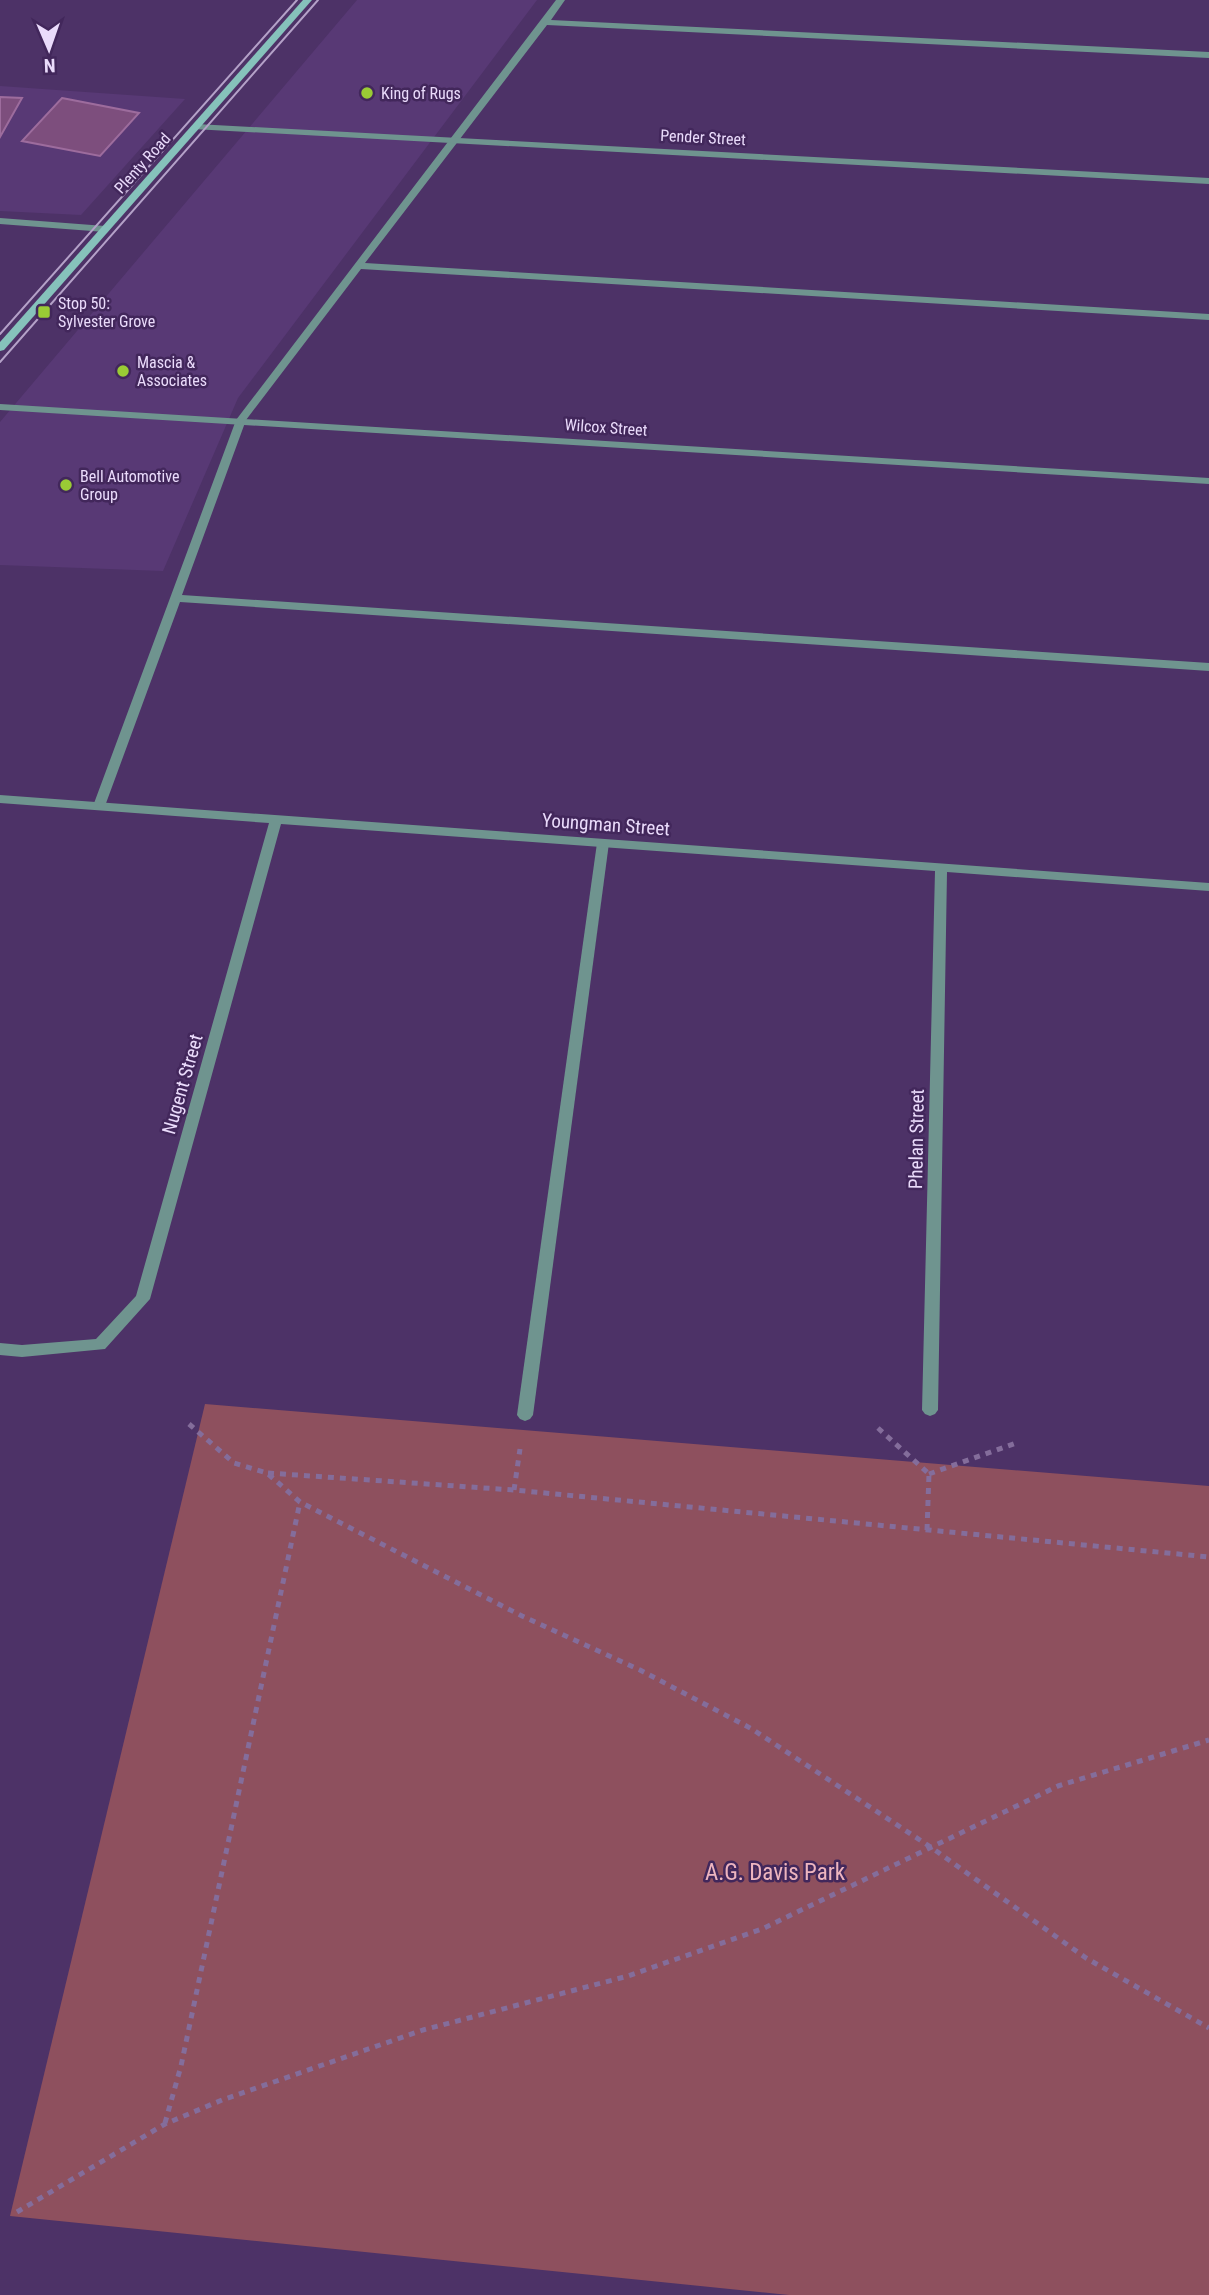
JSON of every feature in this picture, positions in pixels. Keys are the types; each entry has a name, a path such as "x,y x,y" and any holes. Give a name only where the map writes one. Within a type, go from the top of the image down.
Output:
{"main road":[{"name":"Plenty Road","path":"0,348 308,0"}],"street":[{"path":"99,806 241,420 561,0"},
{"path":"544,22 1209,55"},
{"name":"Pender Street","path":"196,127 1209,181"},
{"path":"0,221 105,229"},
{"path":"358,266 1209,317"},
{"name":"Wilcox Street","path":"0,407 1209,481"},
{"path":"175,598 1209,667"},
{"name":"Youngman Street","path":"0,799 1209,887"},
{"name":"Nugent Street","path":"0,1349 22,1351 100,1345 143,1299 276,819"},
{"path":"526,1415 603,843"},
{"name":"Phelan Street","path":"930,1410 941,868"}],"path":[{"path":"190,1424 234,1463 267,1473 514,1490 1209,1557"},
{"path":"878,1428 929,1474 927,1530"},
{"path":"929,1474 1016,1443"},
{"path":"267,1473 300,1502 522,1616 640,1670 752,1729 932,1848 1086,1958 1209,2028"},
{"path":"165,2124 181,2066 300,1502"},
{"path":"17,2211 165,2124 222,2100 422,2030 628,1976 762,1929 1058,1786 1209,1740"}],"shaded area":[{"path":"357,0 537,0 238,398 163,571 0,565 0,422"},
{"path":"0,86 185,99 81,215 0,211"}],"green space":[{"name":"A.G. Davis Park","path":"205,1404 1209,1486 1209,2295 789,2295 10,2216"}],"building":[{"path":"0,97 22,98 0,137"},
{"path":"62,98 139,113 100,156 22,141"}],"tram line":[{"path":"0,334 297,0"},
{"path":"0,362 318,0"}],"place":[{"name":"King of Rugs","path":"367,93"},
{"name":"Stop 50: Sylvester Grove","path":"44,312"},
{"name":"Mascia & Associates","path":"123,371"},
{"name":"Bell Automotive Group","path":"66,485"}]}
